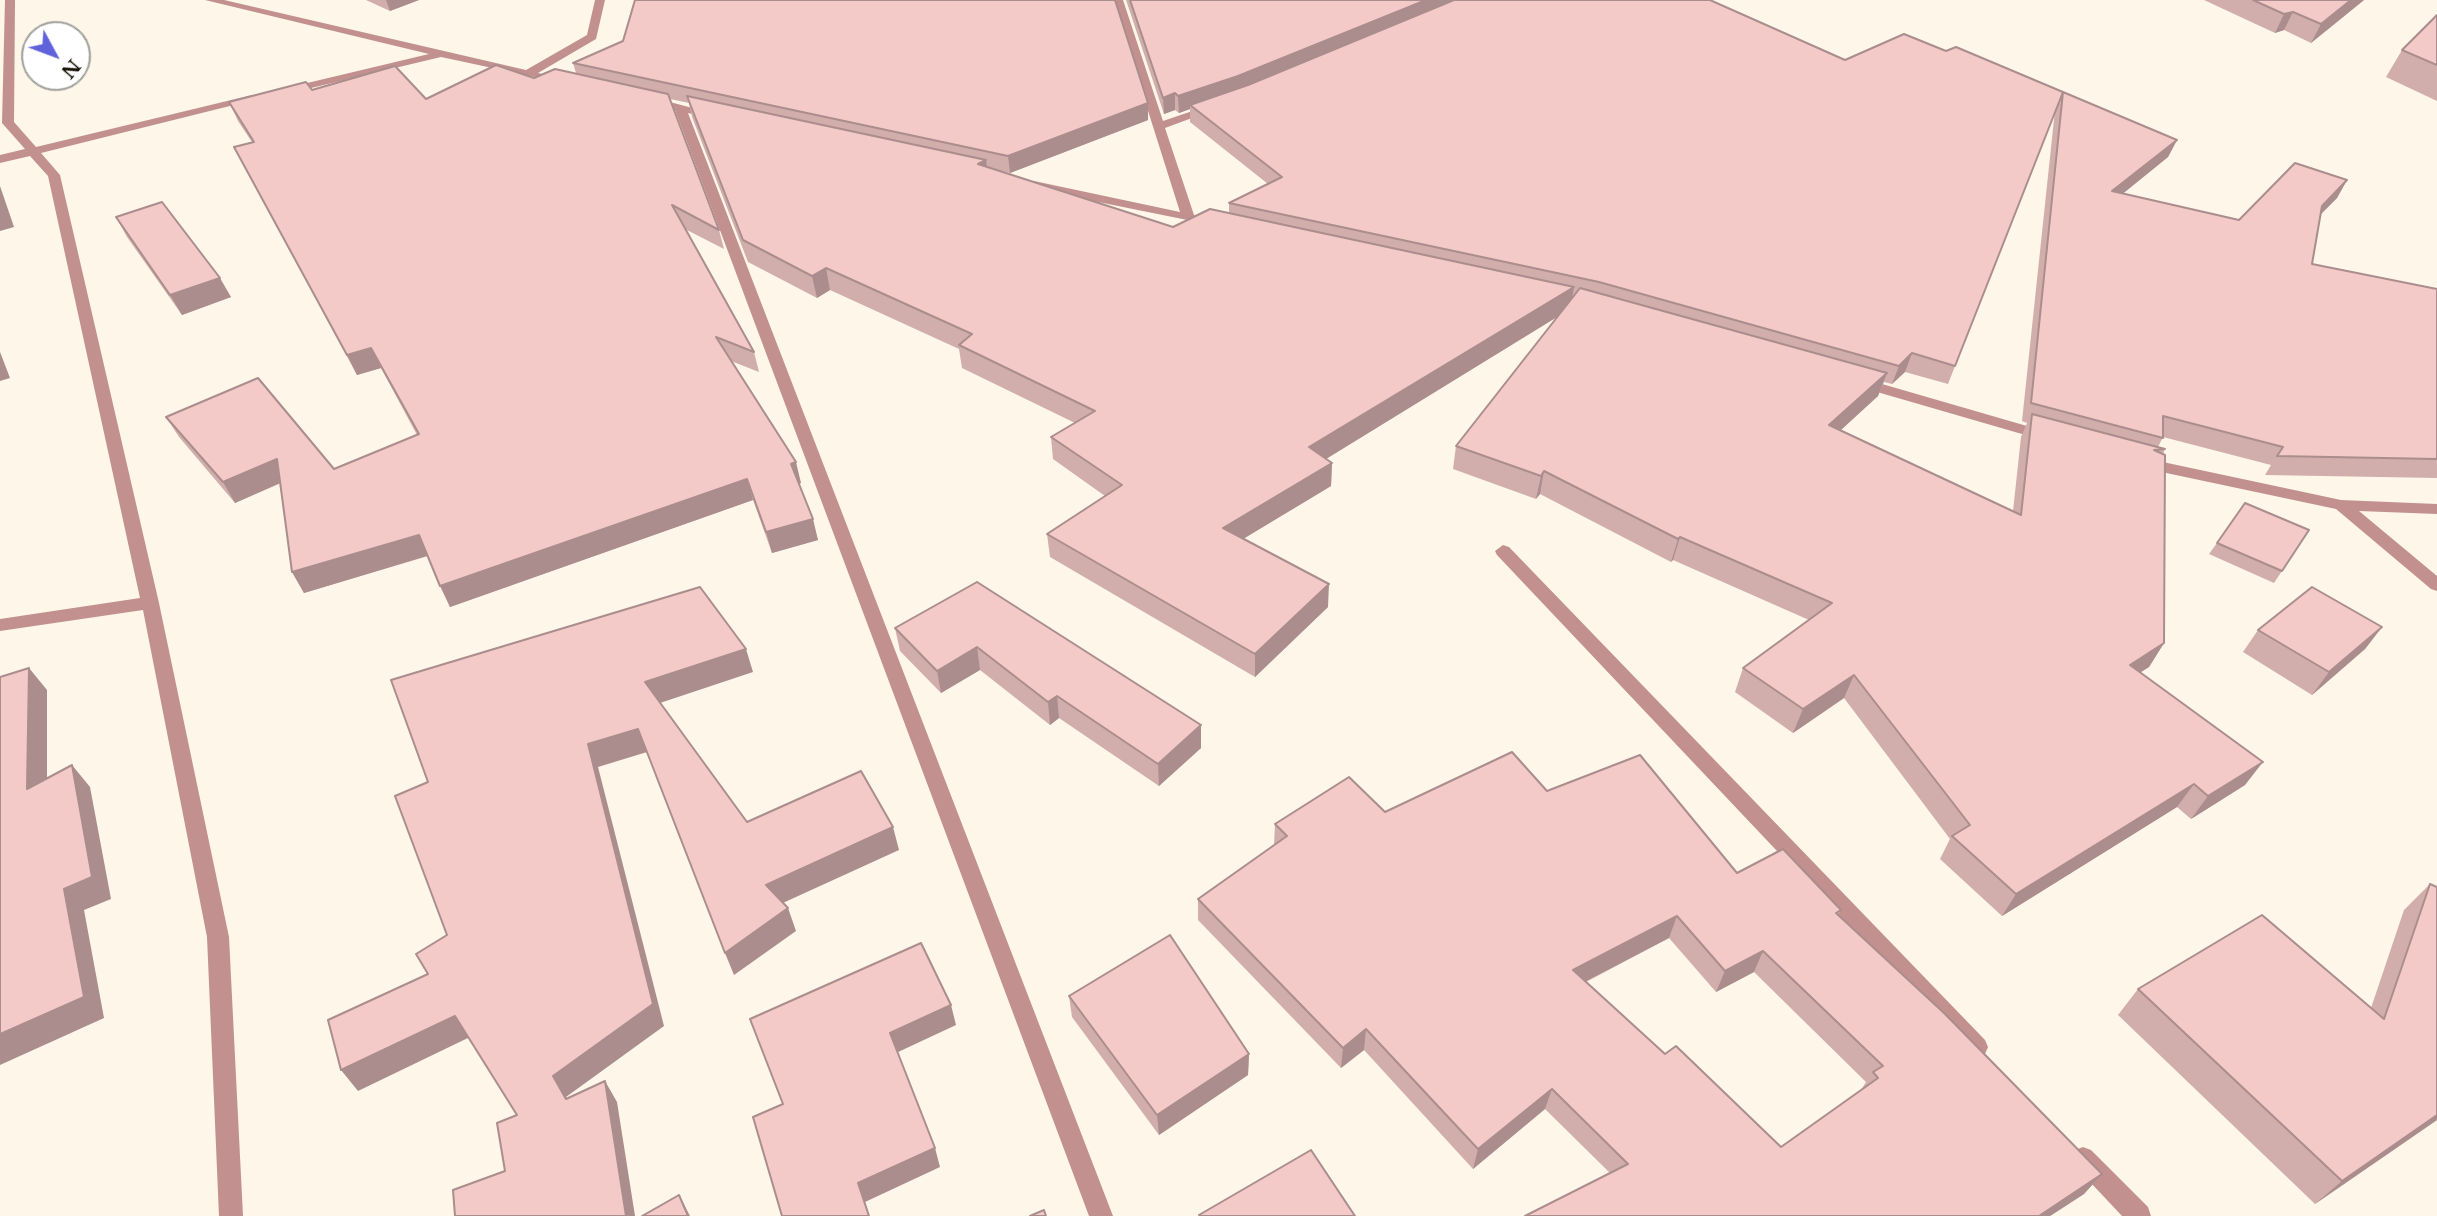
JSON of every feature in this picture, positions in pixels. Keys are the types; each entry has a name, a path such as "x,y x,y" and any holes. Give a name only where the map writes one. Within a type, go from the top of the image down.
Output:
{"street":[{"path":"9,0 8,123 54,175 150,603 218,937 231,1216"},
{"path":"210,0 578,85"},
{"path":"527,74 592,37 600,0"},
{"path":"1118,0 1188,218"},
{"path":"0,159 442,54"},
{"path":"642,99 733,119"},
{"path":"1159,126 1231,101"},
{"path":"680,107 1101,1216"},
{"path":"1014,180 1228,227"},
{"path":"1842,378 2055,439"},
{"path":"2135,461 2341,505 2437,509"},
{"path":"2341,505 2437,585"},
{"path":"1503,551 1994,1065"},
{"path":"0,625 150,603"},
{"path":"2071,1146 2139,1216"}],"building":[{"path":"635,0 1115,0 1148,103 1008,156 573,63 623,41"},
{"path":"1130,0 1426,0 1238,76 1178,96 1175,93 1163,98"},
{"path":"1454,0 1710,0 1845,60 1904,34 1946,51 1956,47 2063,92 1955,366 1912,353 1899,366 1599,282 1229,203 1282,177 1190,105 1248,85"},
{"path":"2253,0 2351,0 2321,24 2293,12 2284,14"},
{"path":"2437,15 2437,65 2402,50"},
{"path":"496,65 534,78 555,69 668,94 719,230 672,205 754,352 716,337 796,462 791,464 813,519 766,532 747,479 440,586 419,535 292,572 277,459 223,482 166,417 258,378 334,469 419,434 371,348 347,355 234,147 254,142 229,102 306,82 312,90 395,66 426,99"},
{"path":"2063,92 2177,140 2112,191 2239,220 2295,163 2347,180 2322,206 2312,264 2437,289 2437,459 2277,456 2283,447 2163,416 2163,438 2031,403"},
{"path":"687,96 986,160 978,164 1173,227 1210,209 1574,287 1309,447 1332,463 1223,528 1329,584 1255,654 1047,534 1122,485 1051,437 1095,411 959,345 972,334 826,268 812,276 743,240"},
{"path":"162,202 220,278 170,295 116,217"},
{"path":"1580,288 1887,373 1829,425 2021,515 2032,414 2165,449 2154,450 2165,455 2164,643 2130,665 2263,762 2208,796 2194,784 2016,894 1952,836 1970,825 1854,675 1803,709 1743,668 1832,603 1680,537 1678,539 1544,471 1541,476 1456,446"},
{"path":"2245,503 2309,530 2282,571 2217,543"},
{"path":"977,582 1201,725 1158,764 1057,696 1048,702 977,647 937,671 895,628"},
{"path":"700,587 746,649 645,682 747,822 861,771 893,827 766,885 788,908 725,953 638,729 588,744 653,1004 553,1076 566,1099 605,1081 626,1216 455,1216 453,1190 505,1171 497,1123 517,1115 455,1016 341,1070 328,1020 428,974 416,954 447,935 395,796 428,782 391,680"},
{"path":"2312,587 2382,627 2329,672 2258,630"},
{"path":"29,668 27,789 72,765 92,877 64,889 84,997 0,1034 0,677"},
{"path":"1512,752 1547,791 1640,755 1737,873 1783,849 1841,910 1836,913 1944,1013 2102,1174 2039,1216 1525,1216 1628,1164 1552,1089 1478,1149 1366,1029 1343,1048 1198,899 1287,836 1275,824 1349,777 1385,812","holes":["1677,916 1725,971 1763,951 1883,1066 1873,1072 1878,1078 1781,1147 1676,1046 1665,1054 1573,970"]},
{"path":"2430,884 2437,887 2437,1115 2342,1181 2138,989 2262,915 2384,1019"},
{"path":"1170,935 1249,1054 1157,1115 1069,996"},
{"path":"921,943 951,1005 890,1033 935,1148 858,1183 869,1216 782,1216 753,1117 783,1104 750,1019"},
{"path":"1311,1150 1355,1216 1199,1215"},
{"path":"679,1195 688,1216 642,1216"},
{"path":"1044,1210 1046,1216 1030,1216"}]}
